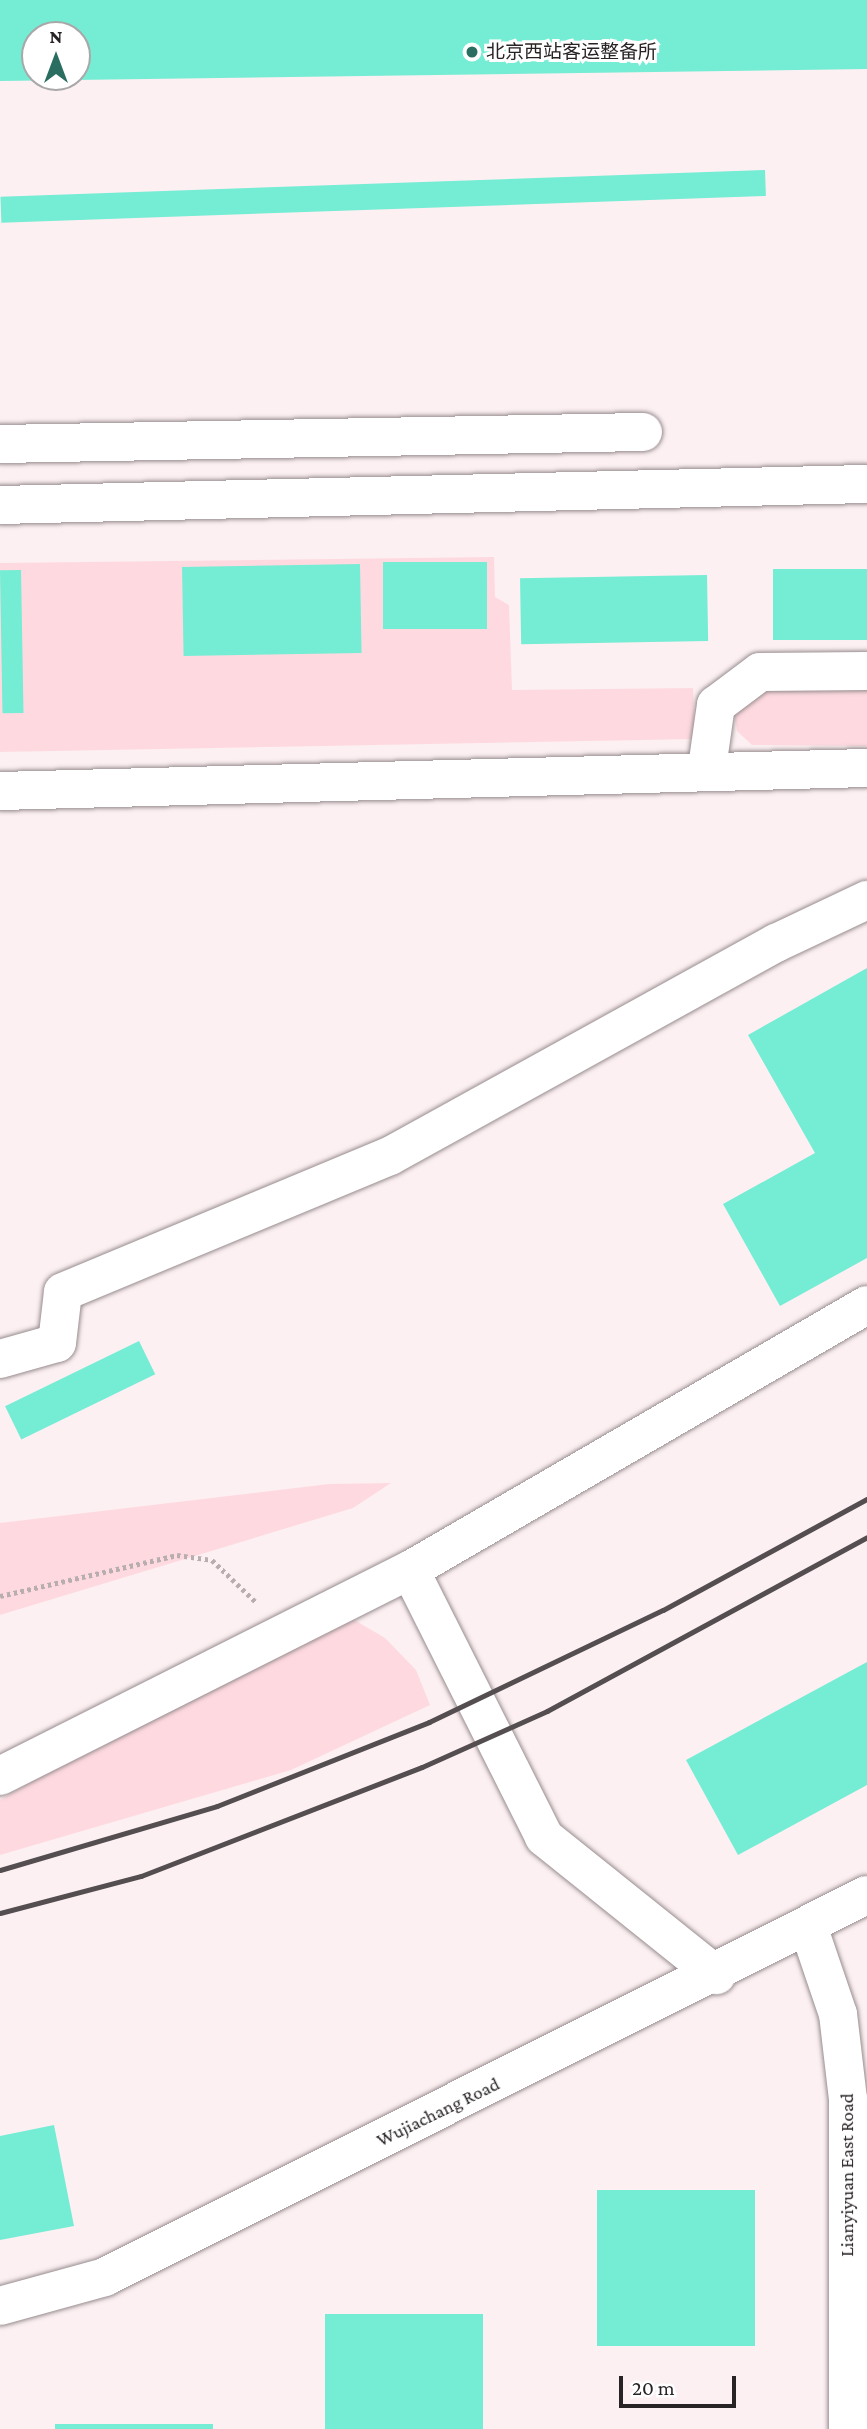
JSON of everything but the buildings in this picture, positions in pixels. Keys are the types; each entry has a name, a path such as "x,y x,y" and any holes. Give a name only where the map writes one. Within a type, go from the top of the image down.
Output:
{"street":[{"path":"0,444 643,432"},
{"path":"0,505 867,484"},
{"path":"706,768 716,705 760,672 867,671"},
{"path":"0,791 706,768 867,768"},
{"path":"0,1359 57,1343 63,1292 390,1156 776,943 867,900"},
{"path":"0,1776 289,1634 410,1570 867,1305"},
{"path":"410,1570 544,1838 716,1975"},
{"name":"Wujiachang Road","path":"0,2306 105,2277 716,1975 867,1895"},
{"name":"Lianyiyuan East Road","path":"808,1926 838,2014 848,2099 848,2429"}],"path":[{"path":"0,1596 177,1555 200,1558 212,1560 289,1634"}],"shaded area":[{"path":"494,557 495,597 509,605 512,690 693,688 695,739 0,752 0,563"},
{"path":"867,682 867,746 752,745 737,731 733,706 757,685"},
{"path":"391,1483 353,1508 0,1615 0,1523 329,1484"},
{"path":"351,1618 385,1638 416,1670 430,1705 291,1770 0,1855 0,1800 89,1748"}],"railway":[{"path":"0,1870 217,1806 429,1722 663,1610 867,1499"},
{"path":"0,1913 141,1876 422,1767 547,1711 867,1537"}],"place":[{"name":"北京西站客运整备所","path":"472,52"}]}
